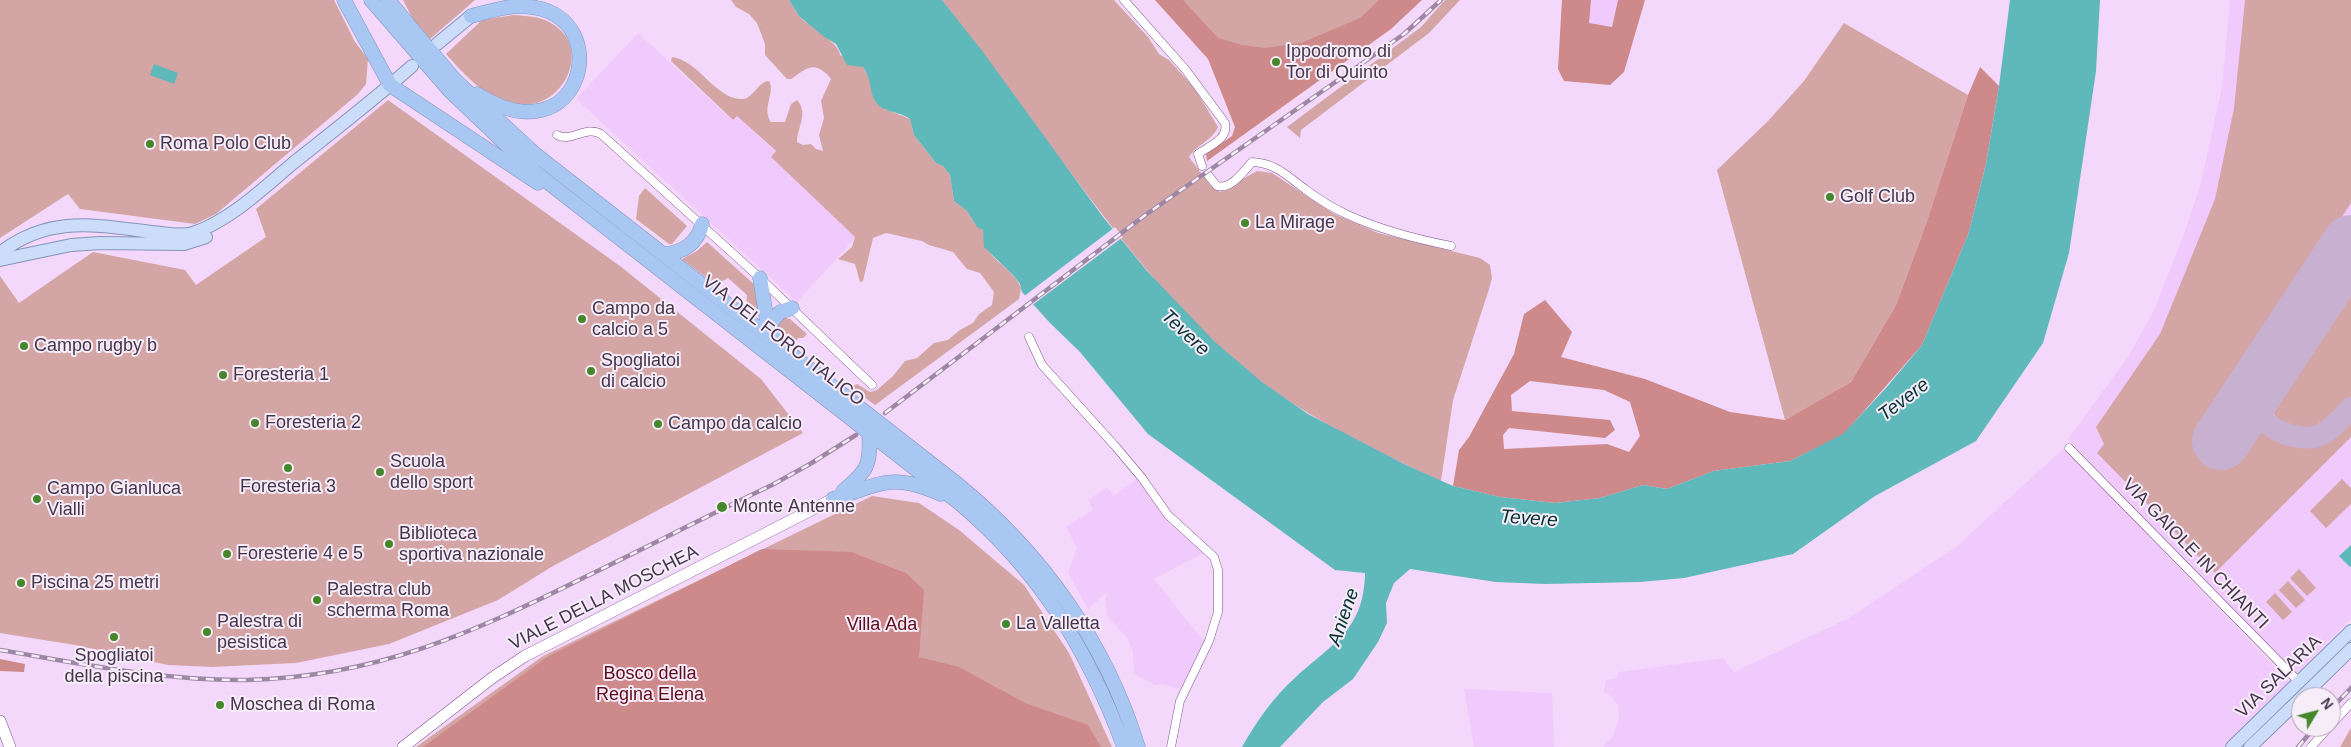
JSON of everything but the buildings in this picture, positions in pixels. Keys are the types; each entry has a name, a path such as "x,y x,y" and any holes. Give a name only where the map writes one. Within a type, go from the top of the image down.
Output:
{"highway":[{"path":"344,0 390,85 513,168 580,208"},
{"name":"VIA DEL FORO ITALICO","path":"371,0 425,64 470,112 523,161 580,208 958,502 1006,547 1054,606 1088,662 1124,747"},
{"name":"VIA DEL FORO ITALICO","path":"388,0 455,80 535,154 971,494 1030,553 1055,584 1089,635 1117,692 1138,747"},
{"path":"399,0 422,42"},
{"path":"471,16 482,0"},
{"path":"455,80 498,105 526,111 546,108 559,101 571,90 581,68 574,38 564,23 548,11 533,7 510,7 471,16"},
{"path":"663,254 673,253 693,243 699,236 702,224"},
{"path":"760,278 768,327 799,361"},
{"path":"768,327 780,312 792,308"},
{"path":"833,499 858,479 867,466 870,454 869,433"},
{"path":"833,499 875,483 896,480 923,486 958,502"}],"main road":[{"path":"437,44 471,16"},
{"path":"0,260 61,246 100,242 188,244 214,232 238,209 412,66"},
{"path":"0,254 16,242 39,232 68,225 97,224 188,234 208,226 238,209"},
{"path":"61,246 68,239 68,225"},
{"name":"VIA SALARIA","path":"2232,747 2351,631"},
{"name":"VIA SALARIA","path":"2313,687 2351,649"},
{"name":"VIA SALARIA","path":"2250,747 2291,708"}],"street":[{"path":"1124,0 1185,70 1225,123 1224,136 1198,154 1202,166"},
{"name":"VIA DEL FORO ITALICO","path":"557,135 565,137 589,130 599,133 702,224 872,384"},
{"path":"1208,175 1217,186 1223,187 1232,182 1252,162 1265,162 1276,166 1312,194 1348,215 1395,232 1451,246"},
{"path":"1029,337 1042,365 1116,447 1142,478 1168,515 1214,557 1218,570 1218,612 1209,641 1180,701 1171,747"},
{"name":"VIA GAIOLE IN CHIANTI","path":"2070,448 2299,682"},
{"name":"VIALE DELLA MOSCHEA","path":"403,747 492,678 525,656 833,499"},
{"path":"2341,714 2351,703"},
{"path":"0,721 10,747"},
{"path":"2311,747 2320,737"}],"shaded area":[{"path":"1590,0 1618,0 1613,27 1589,23"},
{"path":"2230,0 2351,0 2351,619 2296,674 2068,439 2128,357 2154,310 2185,231 2201,183 2222,87"},
{"path":"638,33 732,120 737,116 776,152 771,157 856,237 797,302 576,99"},
{"path":"2064,448 2290,683 2224,747 1603,747 1612,737 1619,719 1618,705 1610,695 1604,692 1606,680 1616,678 1619,672 1723,658 1734,672 1847,619 1957,546"},
{"path":"1137,479 1204,553 1154,579 1201,638 1207,640 1180,689 1163,684 1155,685 1134,674 1133,651 1127,638 1107,616 1105,600 1107,592 1088,609 1068,573 1077,548 1066,527 1093,510 1088,500 1107,487 1114,495"},
{"path":"1464,689 1552,693 1554,747 1474,747"}],"green space":[{"name":"Roma Polo Club","path":"0,0 334,0 355,42 368,59 366,84 358,94 216,214 195,224 80,209 68,194 0,238"},
{"path":"403,0 475,0 430,39 417,27"},
{"path":"731,0 789,0 800,17 830,40 840,55 863,67 871,81 875,101 885,109 910,119 914,135 936,163 943,166 950,175 954,201 967,211 975,224 983,230 988,250 1015,278 1021,288 1019,299 875,405 850,387 857,384 870,392 877,390 893,376 905,361 917,358 934,343 948,340 960,330 973,323 979,314 992,305 994,292 980,273 967,269 953,252 922,241 886,233 873,238 863,281 860,282 855,264 838,259 852,247 855,237 771,157 776,151 737,116 733,120 671,61 672,57 681,60 699,72 723,93 741,99 749,97 761,84 769,81 771,90 767,111 771,122 785,122 791,104 797,100 802,110 802,121 797,142 803,145 811,144 816,149 823,151 819,135 824,118 821,101 831,79 820,69 811,67 791,79 787,79 765,55 765,44 757,23 749,14 736,7"},
{"name":"La Mirage","path":"942,0 1114,0 1148,37 1159,54 1169,60 1195,89 1218,127 1212,136 1189,157 1210,185 1220,192 1257,171 1272,173 1334,214 1378,233 1480,258 1490,265 1492,278 1489,289 1453,400 1441,481 1372,448 1284,398 1233,359 1205,333 1153,278 1129,248"},
{"path":"1155,0 1183,0 1218,38 1242,45 1265,48 1301,43 1360,18 1379,0 1422,0 1391,29 1207,161 1206,154 1232,136 1235,127 1208,59"},
{"name":"Ippodromo di Tor di Quinto","path":"1172,0 1415,0 1259,106"},
{"path":"1445,0 1460,0 1429,33 1301,130 1300,138 1287,127 1421,27"},
{"path":"1562,0 1591,0 1589,23 1612,27 1618,0 1645,0 1624,72 1610,85 1564,81 1558,69"},
{"path":"2245,0 2351,0 2351,203 2199,436 2234,460 2252,431 2259,428 2286,441 2307,446 2317,445 2327,440 2351,419 2351,437 2215,573 2097,453 2104,444 2096,427 2160,334 2215,199 2234,108"},
{"path":"514,15 545,20 561,31 570,45 572,60 567,76 558,89 545,100 528,105 509,103 491,95 474,83 446,54 482,20"},
{"name":"Golf Club","path":"1844,23 1968,95 1926,224 1896,305 1851,382 1785,420 1717,170 1768,121 1804,81"},
{"path":"1980,67 1999,86 1986,164 1968,235 1922,345 1843,435 1790,461 1714,471 1667,489 1643,485 1600,498 1555,503 1500,497 1453,486 1459,450 1469,437 1514,354 1524,314 1545,300 1572,332 1561,357 1645,379 1730,412 1785,420 1851,382 1896,305 1926,224 1968,95","holes":["1530,381 1604,390 1630,402 1640,436 1629,452 1607,444 1504,449 1503,435 1509,428 1605,438 1615,430 1610,420 1512,411 1511,395"]},
{"path":"388,100 620,266 761,379 803,433 553,566 498,600 389,644 296,663 212,667 168,665 75,645 0,633 0,276 19,303 93,252 185,270 196,285 266,237 256,209"},
{"path":"645,188 687,226 672,244 669,244 636,219 639,196"},
{"path":"707,242 757,287 760,308 755,317 746,309 747,295 728,278 716,285 682,259 697,251"},
{"path":"2351,278 2351,397 2329,419 2315,427 2297,427 2285,423 2274,414 2270,402"},
{"path":"783,317 790,319 807,334 803,338 798,338 794,344 777,329 777,323"},
{"path":"2342,479 2351,488 2351,504 2326,528 2310,511"},
{"name":"Villa Ada","path":"872,496 919,503 959,530 1024,585 1069,653 1112,747 416,747 543,656"},
{"name":"Villa Ada","path":"762,549 851,552 906,573 924,590 919,657 959,667 1025,703 1088,725 1101,747 423,747 547,657"},
{"path":"2299,569 2316,588 2307,596 2290,578"},
{"path":"2288,581 2305,600 2296,608 2279,590"},
{"path":"2275,593 2292,612 2283,620 2266,602"},
{"path":"0,659 25,664 24,672 0,671"},
{"path":"2351,728 2351,747 2340,747"}],"water":[{"name":"Tevere","path":"789,0 942,0 983,52 1103,217 1147,271 1215,342 1262,382 1308,414 1404,464 1453,486 1500,497 1555,503 1600,498 1643,485 1667,489 1714,471 1790,461 1843,434 1886,388 1922,345 1968,235 1986,164 1999,86 2010,0 2100,0 2096,71 2069,253 2043,343 1976,441 1875,496 1793,554 1684,578 1640,582 1545,584 1496,582 1410,569 1394,583 1386,603 1387,623 1378,642 1353,679 1323,702 1280,747 1242,747 1259,719 1280,692 1344,634 1359,609 1365,573 1335,570 1148,434 1080,352 1022,292 1020,284 1013,275 984,247 983,230 977,227 967,211 954,201 950,175 943,166 936,163 914,135 910,119 878,105 873,97 868,76 863,67 847,65 836,44 799,16"},
{"path":"154,64 178,73 174,84 150,75"},
{"path":"2351,545 2351,566 2350,567 2339,556"}],"pier":[{"path":"1115,227 1123,237 1031,306 1023,297"}],"taxiway":[{"path":"2256,388 2254,403 2257,412 2270,426 2290,435 2309,438 2323,434 2336,424 2351,408"}],"runway":[{"path":"2221,441 2351,244"}],"railway":[{"path":"885,413 1144,216 1404,34 1441,0"},
{"path":"0,650 123,671 216,680 294,677 338,671 381,661 463,633 544,597 772,485 856,435"},
{"path":"2341,698 2351,688"},
{"path":"2298,747 2306,737"}],"place":[{"name":"Ippodromo di Tor di Quinto","path":"1276,62"},
{"name":"Roma Polo Club","path":"150,144"},
{"name":"Golf Club","path":"1830,197"},
{"name":"La Mirage","path":"1245,223"},
{"name":"Campo da calcio a 5","path":"582,319"},
{"name":"Campo rugby b","path":"24,346"},
{"name":"Spogliatoi di calcio","path":"591,371"},
{"name":"Foresteria 1","path":"223,375"},
{"name":"Foresteria 2","path":"255,423"},
{"name":"Campo da calcio","path":"658,424"},
{"name":"Foresteria 3","path":"288,468"},
{"name":"Scuola dello sport","path":"380,472"},
{"name":"Campo Gianluca Vialli","path":"37,499"},
{"name":"Monte Antenne","path":"722,507"},
{"name":"Biblioteca sportiva nazionale","path":"389,544"},
{"name":"Foresterie 4 e 5","path":"227,554"},
{"name":"Piscina 25 metri","path":"21,583"},
{"name":"Palestra club scherma Roma","path":"317,600"},
{"name":"La Valletta","path":"1006,624"},
{"name":"Palestra di pesistica","path":"207,632"},
{"name":"Spogliatoi della piscina","path":"114,637"},
{"name":"Moschea di Roma","path":"220,705"}],"water label":[{"name":"Aniene","path":"1344,617"}],"park label":[{"name":"Bosco della Regina Elena","path":"650,684"}]}
